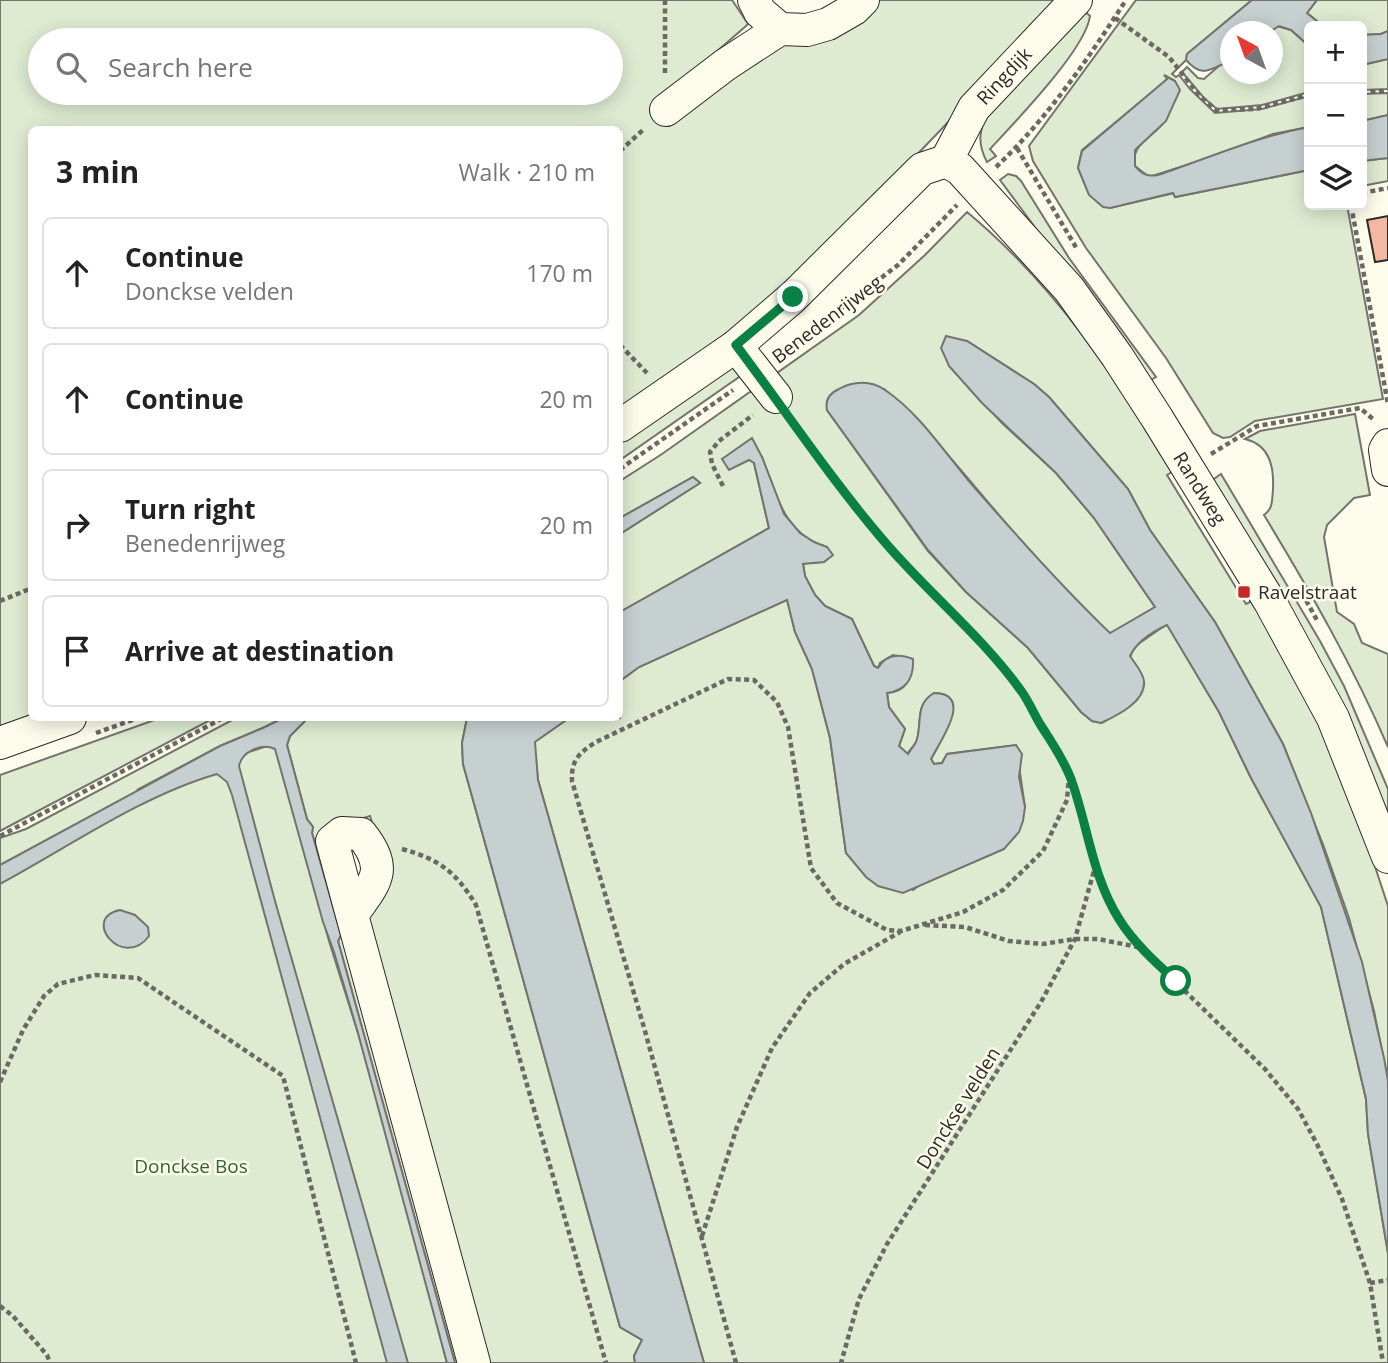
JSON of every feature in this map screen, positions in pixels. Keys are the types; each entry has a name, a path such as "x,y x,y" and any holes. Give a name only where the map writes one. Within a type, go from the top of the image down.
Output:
{"street":[{"path":"754,0 760,12 780,29"},
{"path":"666,110 725,65 780,29 807,30 828,24 854,9 863,0"},
{"name":"Ringdijk","path":"946,162 974,108 1076,0"},
{"name":"Randweg","path":"946,162 960,169 1069,289 1117,356 1270,601 1333,718 1388,857"},
{"name":"Benedenrijweg","path":"623,424 736,345 793,297 922,169 946,162"},
{"path":"736,345 776,397"},
{"path":"1383,434 1388,470"},
{"path":"0,743 62,721"},
{"path":"372,848 361,834 342,833 332,841 474,1363"}],"path":[{"path":"665,0 666,110"},
{"path":"1126,0 1115,18 1169,57 1199,95 1216,110 1256,109 1304,96"},
{"name":"Benedenrijweg","path":"623,467 757,373 898,265 1017,148 1115,18"},
{"path":"1367,92 1388,91"},
{"path":"1367,192 1388,188"},
{"path":"1352,210 1388,404"},
{"path":"623,348 668,394"},
{"path":"723,486 712,464 710,452 719,440 776,397 844,492 883,540 990,653 1023,693 1061,754 1096,867 1106,895 1120,921 1143,948 1265,1069 1298,1109 1317,1144 1342,1199 1373,1282 1383,1363"},
{"path":"1215,451 1257,426 1360,408 1383,434"},
{"path":"0,601 28,590"},
{"path":"736,1363 645,1031 572,781 572,766 579,753 596,742 728,679 754,680 777,702 788,727 811,869 837,903 887,930 901,931"},
{"path":"0,836 217,721"},
{"path":"702,1237 737,1127 772,1048 810,993 844,964 901,931 963,912 1003,890 1044,851 1067,800 1069,775"},
{"path":"372,848 385,844 424,855 443,865 466,888 477,905 606,1363"},
{"name":"Donckse velden","path":"841,1363 859,1299 887,1244 1041,1002 1075,939 1096,867"},
{"path":"920,925 965,927 1009,942 1043,944 1098,939 1143,948"},
{"path":"0,1082 23,1030 44,996 58,984 95,975 138,978 284,1076 356,1363"},
{"path":"1373,1282 1388,1280"},
{"path":"0,1306 13,1316 47,1355 50,1363"}],"green space":[{"path":"0,0 732,0 748,24 678,85 870,0 1058,0 953,117 843,232 744,324 623,408 623,126 28,126 28,716 0,726"},
{"path":"1136,0 1252,0 1227,21 1220,21 1220,27 1187,54 1186,60 1172,74 1176,77 1179,75 1215,113 1262,109 1304,97 1304,128 1273,134 1149,177 1135,166 1134,158 1140,145 1162,125 1168,114 1175,81 1166,76 1168,79 1082,150 1078,168 1089,194 1110,208 1174,193 1175,197 1304,171 1304,210 1348,210 1383,399 1255,421 1230,437 1223,438 1213,433 1166,358 1086,248 1033,161 1029,146"},
{"path":"1317,0 1388,0 1388,31 1367,35 1367,21 1317,21 1307,13"},
{"path":"1084,11 1090,16 1086,30 1076,47 1032,104 990,149 996,156 987,162 980,138 988,113"},
{"path":"1283,28 1291,30 1304,42 1304,93 1262,105 1217,109 1182,72 1187,67 1198,78 1204,79 1220,65 1220,84 1283,84"},
{"path":"1388,59 1388,89 1367,90 1367,64"},
{"path":"1388,93 1388,115 1367,120 1367,94"},
{"path":"1388,158 1388,181 1367,185 1367,160"},
{"path":"1008,174 1021,181 1069,258 1156,377 1149,381 1000,180"},
{"path":"967,212 1028,270 1081,333 1175,470 1167,475 1246,604 1254,600 1307,694 1357,812 1388,906 1388,1081 1374,1011 1349,918 1283,744 1215,622 1150,530 1128,489 1049,397 1034,384 967,341 949,366 1002,423 1056,473 1094,518 1155,607 1110,634 1035,557 927,432 884,389 827,410 928,551 966,592 1028,648 1081,712 1092,721 1102,723 1137,700 1139,670 1130,657 1134,647 1167,624 1219,712 1251,778 1321,907 1366,1099 1368,1134 1388,1253 1388,1363 704,1363 538,780 534,742 565,721 623,721 623,679 639,667 787,599 795,632 812,669 830,738 846,853 913,890 1004,849 1025,807 1016,745 947,754 942,763 934,764 931,759 951,719 953,709 952,701 946,695 934,693 922,708 917,740 907,754 899,746 905,729 889,707 887,693 900,690 904,686 909,678 913,659 893,655 880,663 878,668 874,666 852,619 825,606 815,595 805,576 803,563 824,562 827,547 812,541 791,523 777,499 762,457 749,459 754,463 769,528 623,610 623,532 700,483 693,477 623,516 623,479 859,315 925,255"},
{"path":"732,363 740,375 623,458 623,438"},
{"path":"1355,414 1370,495 1354,498 1327,525 1324,537 1337,612 1354,624 1362,643 1388,654 1388,747 1330,629 1264,515 1272,500 1271,465 1260,446 1245,439 1260,431"},
{"path":"1221,474 1344,686 1388,789 1388,813 1384,811 1211,481"},
{"path":"152,721 208,721 0,831 0,775"},
{"name":"Donckse Bos","path":"230,721 277,721 220,746 137,790 276,743 329,941 399,1177 447,1363 0,1363 0,838 26,829"},
{"path":"305,721 466,721 462,743 463,764 620,1327 642,1340 634,1356 635,1363 482,1363 358,919 387,872 370,816 322,831 468,1363 455,1363 338,941 341,935 312,833 313,827 307,819 287,745 290,736"}],"shaded area":[{"path":"1252,0 1317,0 1307,13 1317,21 1304,21 1304,42 1291,30 1283,27 1283,21 1227,21"},
{"path":"1220,27 1220,65 1202,71 1186,60 1187,54"},
{"path":"1388,31 1388,59 1367,64 1367,35"},
{"path":"1164,75 1175,81 1180,90 1166,121 1135,150 1135,166 1142,173 1158,175 1251,142 1304,128 1304,171 1175,197 1173,193 1110,208 1103,207 1089,195 1078,168 1082,151 1167,79"},
{"path":"1388,115 1388,158 1367,160 1367,120"},
{"path":"946,336 967,341 1034,384 1049,397 1128,489 1150,530 1215,622 1283,744 1311,813 1362,962 1384,1058 1388,1081 1388,1253 1368,1134 1366,1099 1321,907 1251,778 1219,712 1167,625 1146,638 1130,656 1144,681 1143,689 1135,702 1101,723 1092,721 1081,712 1028,648 966,592 928,550 827,410 829,397 844,386 868,383 885,390 919,420 1020,539 1110,633 1155,607 1094,518 1056,473 982,403 949,366 941,348"},
{"path":"752,438 784,514 800,533 827,547 833,555 824,562 803,564 805,576 815,595 825,606 852,619 874,666 878,668 893,656 913,659 908,682 900,689 887,693 889,707 905,729 899,746 908,754 915,745 924,702 934,693 946,695 952,701 953,710 947,730 931,759 934,764 942,763 947,754 1016,745 1022,754 1019,777 1025,807 1019,832 1004,849 903,893 878,886 866,877 846,853 830,738 812,669 795,632 787,600 639,667 623,679 623,610 769,528 754,463 749,460 729,470 722,459"},
{"path":"693,477 700,483 623,532 623,516"},
{"path":"277,721 305,721 290,736 287,745 307,819 313,827 312,833 341,935 338,941 455,1363 447,1363 358,1033 323,922 275,749 264,747 248,752 239,766 275,901 408,1363 387,1363 227,782 217,774 161,795 106,823 0,884 0,865 220,746"},
{"path":"466,721 565,721 535,742 538,780 704,1363 635,1363 634,1356 642,1340 620,1327 463,764 462,743"},
{"path":"120,910 135,915 148,927 149,936 139,945 128,948 118,945 105,931 104,922 109,915"}],"building":[{"path":"1388,216 1388,260 1375,262 1367,220"}],"place":[{"name":"Ravelstraat","path":"1244,592"}],"route":[{"path":"793,297 736,345 844,492 883,540 990,653 1023,693 1061,754 1071,778 1090,850 1106,895 1120,921 1152,959 1176,981"}]}
